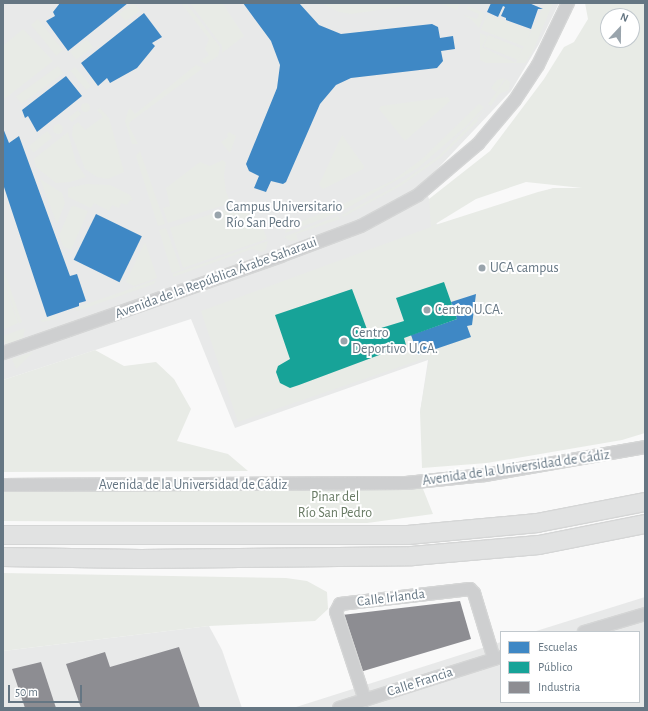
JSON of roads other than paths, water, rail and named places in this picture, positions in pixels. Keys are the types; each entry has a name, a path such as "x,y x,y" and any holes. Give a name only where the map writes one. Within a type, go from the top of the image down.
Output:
{"highway":[{"path":"3,535 408,535 537,523 645,502"},
{"path":"3,557 141,559 412,556 539,545 645,524"}],"street":[{"name":"Avenida de la República Árabe Saharaui","path":"3,353 281,256 361,226 418,195 478,144 515,100 538,65 568,3"},
{"name":"Avenida de la Universidad de Cádiz","path":"3,485 406,483 484,475 645,448"},
{"name":"Calle Irlanda","path":"365,700 336,612 340,604 470,589 474,593 498,658"},
{"path":"587,631 645,614"},
{"name":"Calle Francia","path":"339,708 498,658"}],"place":[{"name":"Campus Universitario Río San Pedro","path":"218,215"},
{"name":"UCA campus","path":"482,268"},
{"name":"Centro U.CA.","path":"427,310"},
{"name":"Centro Deportivo U.CA.","path":"344,341"}],"park label":[{"name":"Pinar del Río San Pedro","path":"335,506"}]}
